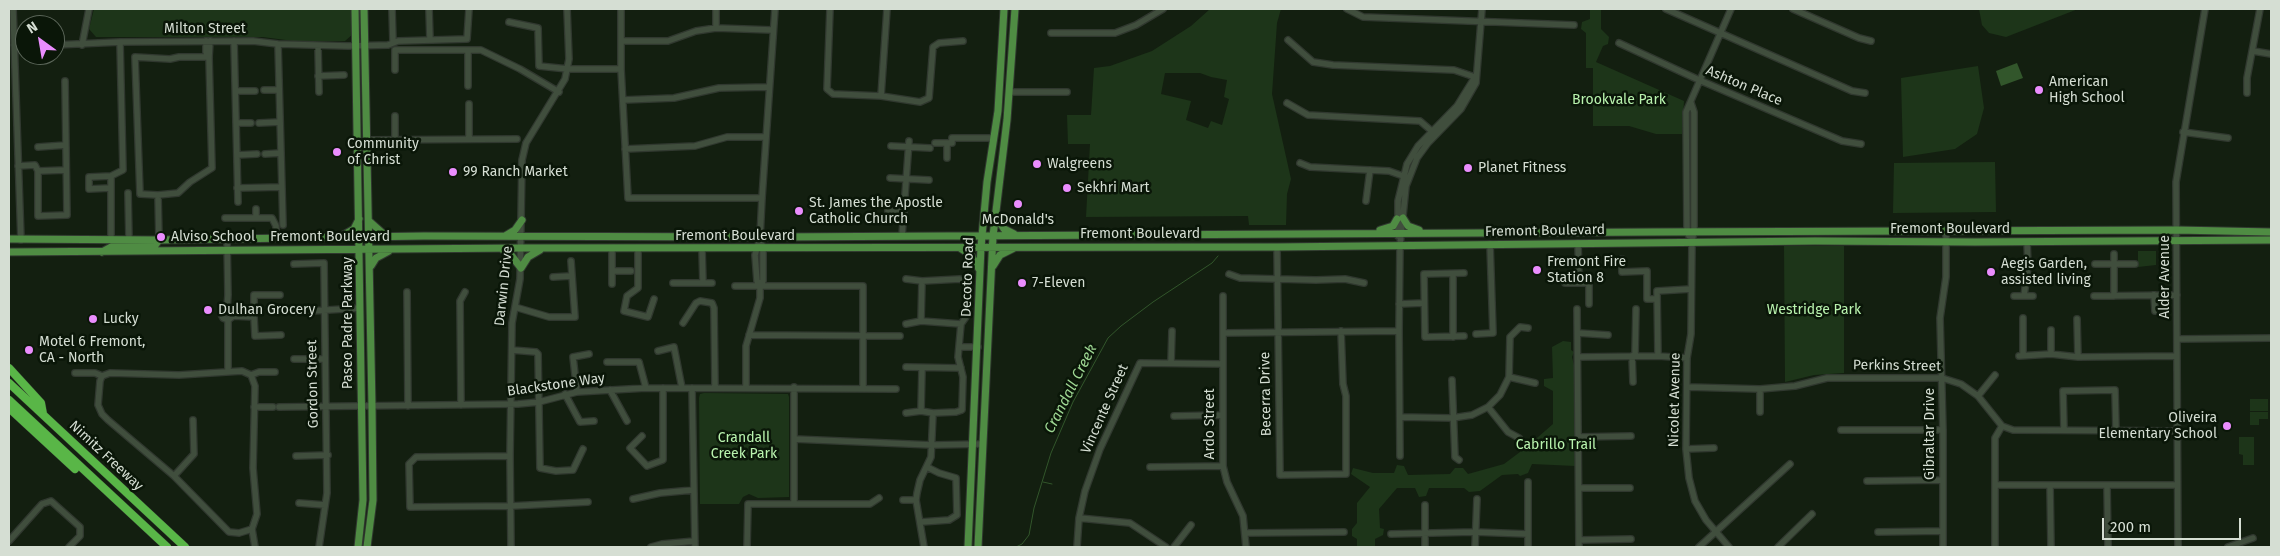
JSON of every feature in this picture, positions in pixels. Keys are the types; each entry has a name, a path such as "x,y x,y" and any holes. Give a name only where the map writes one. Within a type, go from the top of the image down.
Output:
{"highway":[{"path":"9,368 41,403 43,414"},
{"name":"Nimitz Freeway","path":"9,383 185,547"},
{"path":"9,400 167,547"},
{"path":"9,408 160,547"}],"main road":[{"name":"Paseo Padre Parkway","path":"355,9 360,216 363,500 358,547"},
{"name":"Paseo Padre Parkway","path":"364,9 370,221 373,500 367,547"},
{"name":"Decoto Road","path":"968,547 981,247 987,182 994,138 1004,9"},
{"name":"Decoto Road","path":"978,547 993,236 1009,92 1015,9"},
{"path":"357,119 362,150 368,154"},
{"path":"995,215 1004,229 1019,236"},
{"path":"338,238 354,229 360,216"},
{"path":"1368,233 1390,227 1400,218 1411,228 1430,232"},
{"path":"505,236 514,231 522,220"},
{"path":"370,221 387,237"},
{"name":"Fremont Boulevard","path":"9,239 227,240 505,236 1019,236 1430,232 2177,230 2271,232"},
{"path":"101,252 111,247 154,247 159,240"},
{"name":"Fremont Boulevard","path":"9,252 521,248 1277,247 1692,242 2271,240"},
{"path":"958,247 972,255 980,272"},
{"path":"992,269 1000,255 1017,247"},
{"path":"502,249 511,255 520,268 528,257 544,248"},
{"path":"342,250 353,258 360,269"},
{"path":"370,269 376,258 391,250"}],"street":[{"path":"13,9 12,126 18,166 20,240"},
{"path":"82,44 89,9"},
{"path":"392,9 393,42"},
{"path":"429,9 430,40"},
{"name":"Milton Street","path":"65,45 234,41 318,46 356,46 393,42 466,39 469,9"},
{"name":"Darwin Drive","path":"511,547 512,323 520,268 522,236 522,152 559,92 568,69 567,9"},
{"path":"621,9 621,68 628,198 762,198"},
{"path":"716,9 716,28"},
{"path":"746,388 746,346 760,298 760,285 757,281 768,87 775,9"},
{"path":"830,9 827,89 833,94 881,96 920,102 929,98 933,47 939,43 964,41"},
{"path":"881,96 887,9"},
{"path":"1051,33 1115,33 1136,25 1163,9"},
{"path":"1347,9 1363,17 1574,25"},
{"path":"1400,456 1400,218 1406,177 1412,154 1434,133 1453,110 1475,77 1480,52 1482,9"},
{"path":"1666,9 1852,91 1864,93"},
{"name":"Nicolet Avenue","path":"1729,547 1715,532 1696,501 1689,478 1686,449 1687,358 1691,334 1694,112 1691,103 1699,80 1731,9"},
{"path":"1793,9 1859,38 1871,41"},
{"name":"Alder Avenue","path":"2178,547 2176,176 2205,9"},
{"path":"2247,92 2246,78 2260,9"},
{"path":"509,22 538,28 539,66 568,69 621,68"},
{"path":"622,41 668,41 696,31 716,28 772,30"},
{"path":"1288,40 1313,62 1333,65 1454,70 1475,77"},
{"path":"208,41 206,52 209,57 212,168 190,182 178,193 140,194 135,57 170,59 179,57 209,57"},
{"path":"234,41 238,202"},
{"path":"110,188 89,189 89,177 111,176 123,170 120,42"},
{"name":"Ashton Place","path":"1619,43 1699,80 1842,141 1861,144"},
{"path":"278,44 284,225"},
{"path":"318,46 319,92"},
{"path":"395,70 395,50 480,50 559,92"},
{"path":"468,50 468,86"},
{"path":"2253,51 2271,54"},
{"path":"318,76 344,75"},
{"path":"18,166 34,165 38,171 38,216 67,215 65,81"},
{"path":"623,100 674,98 719,88 768,87"},
{"path":"264,90 279,90"},
{"path":"236,91 255,91"},
{"path":"1009,92 1067,92"},
{"path":"1287,103 1308,115 1420,121 1434,133"},
{"path":"469,104 469,139"},
{"path":"395,116 395,140"},
{"path":"259,123 280,122"},
{"path":"237,123 252,123"},
{"path":"2183,132 2228,138"},
{"path":"625,149 695,146 727,137 766,137"},
{"path":"936,143 952,143 952,138 994,138"},
{"path":"368,140 517,139"},
{"path":"947,143 947,158"},
{"path":"891,146 908,144 930,148"},
{"path":"902,236 908,144"},
{"path":"38,147 66,145"},
{"path":"265,154 281,153"},
{"path":"237,155 257,154"},
{"path":"1300,163 1310,167 1389,171 1406,177"},
{"path":"38,171 66,170"},
{"path":"1366,201 1370,170"},
{"path":"111,176 111,240"},
{"path":"890,178 928,180"},
{"path":"237,188 282,187"},
{"path":"128,193 129,240"},
{"path":"158,195 159,240"},
{"path":"256,209 256,218"},
{"path":"888,211 904,212"},
{"path":"225,218 269,218 274,220 276,239"},
{"name":"Gibraltar Drive","path":"1943,547 1943,430 1940,318 1946,277 1946,231"},
{"path":"227,240 226,308 222,311 221,315 224,319 254,317"},
{"path":"2024,296 2028,266 2027,242"},
{"path":"1578,243 1579,284"},
{"path":"1476,334 1493,333 1490,244"},
{"name":"Becerra Drive","path":"1277,247 1280,475 1346,474 1346,396 1343,384 1341,331"},
{"path":"612,249 612,284"},
{"path":"638,249 638,288 627,296 624,310 648,317 654,300"},
{"path":"702,249 703,283"},
{"path":"2114,254 2114,296"},
{"path":"1622,259 1622,272 1646,271 1647,299 1657,299"},
{"path":"515,307 548,317 575,316 571,261"},
{"name":"Gordon Street","path":"294,264 324,263 328,455 327,493 319,547"},
{"path":"2095,264 2135,264"},
{"path":"612,271 631,271"},
{"path":"1229,274 1240,278 1345,279 1364,283"},
{"path":"1464,274 1424,274 1424,337 1464,336"},
{"path":"1453,274 1454,337"},
{"path":"553,277 571,276"},
{"path":"906,279 922,281 960,279 965,282 968,289 966,317 961,324 958,357 964,377 962,410 956,412 933,413 921,411 906,413"},
{"path":"921,321 922,281"},
{"path":"672,283 712,283"},
{"path":"1565,283 1588,283 1588,304"},
{"path":"735,286 863,286 863,387"},
{"path":"1658,356 1657,291 1691,290"},
{"path":"407,292 408,406"},
{"path":"461,405 460,301 465,292"},
{"path":"280,295 254,296 254,317 255,336 281,336"},
{"path":"2154,295 2154,311"},
{"path":"2094,296 2177,295"},
{"name":"Ardo Street","path":"1223,296 1223,466 1227,482 1243,516 1246,547"},
{"path":"2014,296 2033,296"},
{"path":"683,323 696,303 700,301 712,303 714,308 715,387"},
{"path":"1399,304 1424,303"},
{"path":"226,308 231,310 228,372"},
{"path":"295,312 360,308"},
{"path":"1577,308 1579,547"},
{"path":"1633,382 1636,309"},
{"path":"2023,318 2021,356 2051,354 2078,357 2177,356"},
{"path":"2077,319 2078,357"},
{"path":"906,324 921,321 961,324"},
{"path":"1400,417 1452,418 1472,415 1488,407 1500,395 1509,376 1510,337 1514,330 1520,327 1528,328"},
{"path":"1224,332 1399,330"},
{"path":"2051,330 2051,354"},
{"path":"1171,363 1172,331"},
{"path":"1578,333 1608,334"},
{"path":"749,335 900,336"},
{"path":"2178,340 2271,338"},
{"path":"658,351 674,347 682,388"},
{"path":"960,347 978,347"},
{"path":"512,350 537,353 540,468 556,471 573,470 583,449"},
{"path":"577,392 573,358 589,354"},
{"path":"1578,357 1658,356 1687,358"},
{"path":"294,359 325,359"},
{"path":"607,362 639,362 646,388"},
{"name":"Vincente Street","path":"1077,547 1079,518 1084,491 1100,449 1140,362 1223,364"},
{"path":"906,367 922,369 961,368"},
{"path":"921,411 922,369"},
{"path":"101,378 110,373 179,375 242,371 251,375 259,372 275,372"},
{"path":"75,373 96,373 101,378"},
{"path":"251,375 255,386 253,468 257,514 252,529 255,547"},
{"path":"1978,396 1995,375"},
{"path":"1509,376 1535,383"},
{"path":"101,378 98,405 102,414 174,476 229,532 239,534 252,529"},
{"name":"Perkins Street","path":"1687,387 1760,389 1795,386 1827,378 1942,378 1961,384 1978,396 2002,426"},
{"path":"1452,380 1455,456 1459,460"},
{"path":"794,387 794,504"},
{"name":"Blackstone Way","path":"254,407 511,404 539,402 577,392 646,388 896,388"},
{"path":"642,436 630,448 648,466 664,460 663,388"},
{"path":"651,547 662,544 695,544 692,388"},
{"path":"1760,389 1760,412"},
{"path":"610,390 627,421"},
{"path":"2064,430 2063,391 2115,390 2116,430"},
{"path":"565,394 580,422 594,421"},
{"path":"1488,407 1508,432 1519,438"},
{"path":"924,547 916,500 920,480 927,467 932,445 933,413"},
{"path":"1174,416 1222,415"},
{"path":"174,476 194,454 193,420"},
{"path":"1995,547 1996,438 2002,426 2013,430 2177,431"},
{"path":"1841,430 1943,430"},
{"path":"1579,438 1631,436"},
{"path":"794,439 932,445 984,444"},
{"path":"1686,449 1714,448"},
{"path":"296,456 328,455"},
{"path":"510,456 419,456 413,458 409,464 410,507 510,506 588,502"},
{"path":"1699,547 1790,464"},
{"path":"1150,467 1223,466"},
{"path":"921,522 949,520 957,515 956,478 938,473 927,467"},
{"path":"1867,481 1942,480"},
{"path":"1528,482 1528,547"},
{"path":"1996,485 2178,485"},
{"path":"2050,485 2050,547"},
{"path":"2107,485 2108,547"},
{"path":"1579,488 1630,488"},
{"path":"634,499 660,493 694,490"},
{"path":"747,547 748,504 870,504 879,498"},
{"path":"1475,547 1474,532 1477,499"},
{"path":"903,500 916,500"},
{"path":"9,541 42,504 51,501 80,527 80,536 69,547"},
{"path":"299,503 325,505"},
{"path":"1425,505 1425,547"},
{"path":"1778,547 1812,514"},
{"path":"1079,518 1130,523 1166,547"},
{"path":"1174,547 1191,525"},
{"path":"1878,532 1943,531"},
{"path":"1246,533 1344,532"},
{"path":"1391,534 1474,532 1528,534"},
{"path":"2228,547 2253,538"},
{"path":"1579,540 1631,539"}],"green space":[{"path":"94,9 352,9 353,34 345,41 293,41 263,37 96,37 89,29"},
{"path":"1210,9 1281,9 1277,23 1272,94 1291,179 1287,194 1286,225 1249,225 1248,216 1086,217 1090,144 1068,144 1067,115 1091,115 1094,68 1110,66 1152,51 1191,26","holes":["1165,73 1200,73 1227,80 1224,97 1229,99 1222,125 1211,121 1208,128 1186,120 1191,101 1161,94"]},
{"name":"Brookvale Park","path":"1590,9 1601,9 1601,29 1609,37 1608,44 1603,46 1596,62 1684,101 1682,134 1656,134 1629,126 1593,126 1593,68 1586,68 1586,33 1581,29 1582,22 1590,19"},
{"path":"1979,9 2078,9 2006,37 1989,33 1982,25"},
{"path":"1978,66 1984,108 1977,134 1955,149 1903,157 1901,78"},
{"path":"1995,162 1996,212 1893,213 1894,163"},
{"name":"Westridge Park","path":"1784,246 1844,246 1844,373 1814,375 1785,382"},
{"path":"2138,251 2156,251 2156,265 2138,267"},
{"name":"Cabrillo Trail","path":"1563,341 1571,342 1571,350 1574,352 1572,357 1575,369 1575,466 1532,464 1528,473 1520,476 1518,474 1502,475 1480,491 1469,492 1464,488 1429,488 1426,496 1419,497 1415,488 1397,488 1379,509 1380,528 1384,529 1383,535 1375,539 1375,547 1357,547 1357,539 1352,536 1352,529 1357,523 1357,503 1370,487 1351,474 1353,468 1373,473 1394,473 1397,465 1404,466 1408,475 1450,474 1455,468 1463,468 1468,474 1504,464 1520,452 1520,447 1527,442 1530,444 1553,424 1553,391 1544,386 1544,379 1553,378 1552,347"},
{"name":"Crandall Creek Park","path":"700,394 788,394 789,497 758,498 749,494 743,497 739,504 700,504 699,398"},
{"path":"2250,399 2268,399 2268,411 2250,411"},
{"path":"2250,412 2268,412 2268,419 2259,419 2259,425 2250,425"},
{"path":"2239,437 2254,437 2254,465 2243,465 2243,455 2239,454"}],"shaded area":[{"path":"2017,63 2023,78 2001,86 1996,71"}],"waterway":[{"name":"Crandall Creek","path":"1016,547 1022,544 1029,535 1034,508 1051,453 1073,402 1108,338 1153,302 1212,263 1218,256"},
{"path":"1043,482 1052,484"}],"place":[{"name":"American High School","path":"2039,90"},
{"name":"Community of Christ","path":"337,152"},
{"name":"Walgreens","path":"1037,164"},
{"name":"Planet Fitness","path":"1468,168"},
{"name":"99 Ranch Market","path":"453,172"},
{"name":"Sekhri Mart","path":"1067,188"},
{"name":"McDonald's","path":"1018,204"},
{"name":"St. James the Apostle Catholic Church","path":"799,211"},
{"name":"Alviso School","path":"161,237"},
{"name":"Fremont Fire Station 8","path":"1537,270"},
{"name":"Aegis Garden, assisted living","path":"1991,272"},
{"name":"7-Eleven","path":"1022,283"},
{"name":"Dulhan Grocery","path":"208,310"},
{"name":"Lucky","path":"93,319"},
{"name":"Motel 6 Fremont, CA - North","path":"29,350"},
{"name":"Oliveira Elementary School","path":"2227,426"}]}
